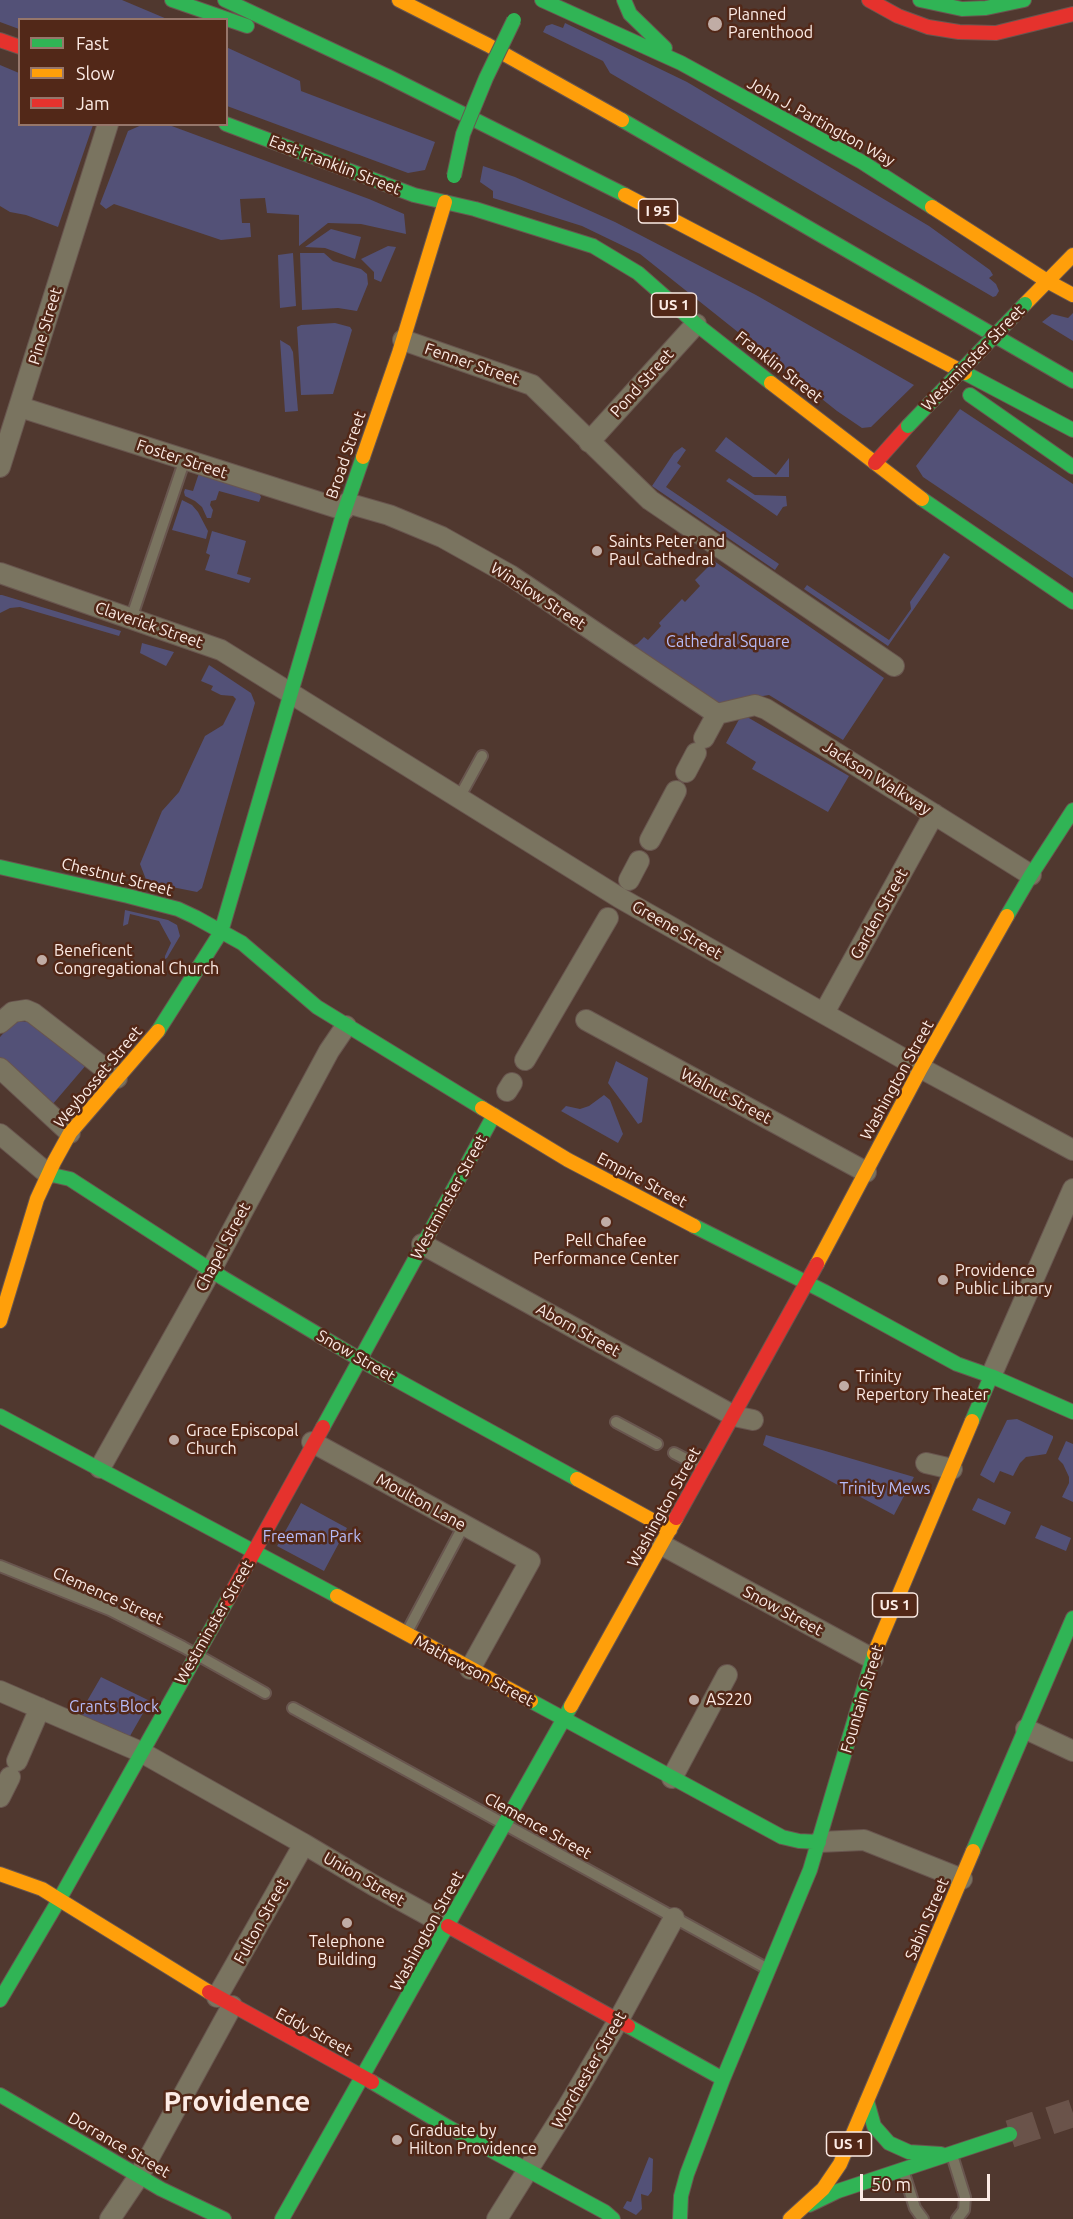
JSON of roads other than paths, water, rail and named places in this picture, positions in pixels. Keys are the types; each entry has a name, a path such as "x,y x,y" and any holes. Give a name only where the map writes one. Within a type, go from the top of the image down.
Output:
{"main road":[{"path":"172,0 223,18"},
{"name":"I 95","path":"225,0 387,76 625,194 1073,430"},
{"path":"399,0 488,45 689,157 1073,381"},
{"name":"John J. Partington Way","path":"542,0 681,63 862,162 1047,281 1073,295"},
{"path":"624,0 630,14 681,63"},
{"path":"869,0 898,16 928,27 959,32 996,33 1073,14"},
{"path":"920,0 962,9 986,8 1024,0"},
{"name":"Broad Street","path":"221,932 346,507 404,340 454,176 464,134 486,78 514,20 523,8"},
{"path":"458,15 488,45"},
{"path":"228,20 387,76"},
{"path":"0,40 18,46"},
{"name":"East Franklin Street","path":"228,125 414,195 445,202"},
{"name":"Franklin Street","path":"445,202 475,209 593,246 638,273 696,324 933,508 1073,602"},
{"name":"Westminster Street","path":"875,463 1073,255"},
{"path":"813,292 1001,415 1073,467"},
{"name":"Washington Street","path":"282,2219 364,2077 734,1416 921,1068 1031,875 1073,810"},
{"name":"Chestnut Street","path":"0,867 178,909 221,932"},
{"name":"Empire Street","path":"221,932 242,943 317,1007 346,1026 611,1183 825,1292 957,1364 991,1376 1073,1412"},
{"name":"Weybosset Street","path":"0,1321 37,1199 70,1133 151,1041 177,1004 221,932"},
{"name":"Westminster Street","path":"0,2000 254,1552 312,1442 494,1115"},
{"name":"Snow Street","path":"48,1174 70,1179 210,1270 666,1537"},
{"name":"Fountain Street","path":"680,2219 683,2184 723,2079 806,1880 873,1659 991,1376"},
{"name":"Mathewson Street","path":"0,1416 782,1837 819,1842"},
{"name":"Sabin Street","path":"795,2215 823,2189 835,2174 1073,1618"},
{"name":"Eddy Street","path":"0,1874 42,1889 225,2002 364,2077 448,2127 605,2212 613,2219"},
{"name":"Union Street","path":"448,1926 723,2079"},
{"name":"Dorrance Street","path":"0,2094 161,2189 224,2219"},
{"path":"867,2101 874,2126 889,2143 918,2153 952,2154"},
{"path":"795,2215 838,2191 1010,2134"}],"street":[{"name":"Pine Street","path":"0,467 107,126"},
{"name":"Pond Street","path":"589,442 696,324"},
{"name":"Fenner Street","path":"404,340 532,385 589,442"},
{"name":"Foster Street","path":"20,407 346,507"},
{"path":"589,442 650,500 894,666"},
{"name":"Winslow Street","path":"346,507 389,515 442,537 510,575 717,714"},
{"name":"Claverick Street","path":"0,573 221,650 290,693"},
{"name":"Greene Street","path":"290,693 620,898 921,1068 1073,1150"},
{"name":"Jackson Walkway","path":"717,714 760,706 1031,875"},
{"path":"686,772 717,714"},
{"path":"650,840 676,790"},
{"name":"Garden Street","path":"824,1013 933,814"},
{"path":"629,880 639,861"},
{"path":"525,1060 608,918"},
{"path":"0,1023 8,1014 19,1010 33,1013 117,1078"},
{"name":"Walnut Street","path":"586,1020 866,1172"},
{"name":"Chapel Street","path":"100,1468 329,1051 346,1026"},
{"path":"0,1068 70,1133"},
{"path":"0,1134 48,1174"},
{"name":"Fountain Street","path":"991,1376 1073,1189"},
{"name":"Aborn Street","path":"422,1244 734,1416 753,1420"},
{"name":"Moulton Lane","path":"312,1442 530,1561 470,1669"},
{"path":"926,1463 952,1469"},
{"name":"Snow Street","path":"666,1537 873,1659"},
{"path":"672,1778 727,1676"},
{"name":"Union Street","path":"0,1691 141,1752 448,1926"},
{"path":"0,1797 40,1708"},
{"path":"1026,1729 1073,1751"},
{"name":"Mathewson Street","path":"819,1842 864,1840 962,1879"},
{"name":"Fulton Street","path":"110,2219 139,2176 304,1844"},
{"name":"Worchester Street","path":"497,2219 618,2020 674,1918"}],"lane":[{"path":"131,619 185,459"},
{"path":"459,798 482,756"},
{"path":"616,1422 657,1444"},
{"path":"674,1453 704,1469"},
{"path":"406,1634 464,1526"},
{"name":"Clemence Street","path":"0,1566 110,1610 265,1693"},
{"name":"Clemence Street","path":"292,1708 769,1970"},
{"path":"952,2154 967,2184 964,2210 957,2219"},
{"path":"903,2170 915,2208 923,2219"},
{"name":"Fulton Street","path":"119,2219 139,2176"}],"tunnel":[{"path":"1010,2134 1073,2113"}],"place":[{"name":"Planned Parenthood","path":"715,24"},
{"name":"Saints Peter and Paul Cathedral","path":"597,551"},
{"name":"Beneficent Congregational Church","path":"42,960"},
{"name":"Pell Chafee Performance Center","path":"606,1222"},
{"name":"Providence Public Library","path":"943,1280"},
{"name":"Trinity Repertory Theater","path":"844,1386"},
{"name":"Grace Episcopal Church","path":"174,1440"},
{"name":"AS220","path":"694,1700"},
{"name":"Telephone Building","path":"347,1923"},
{"name":"Graduate by Hilton Providence","path":"397,2140"}],"district":[{"name":"Providence","path":"237,2102"}],"park label":[{"name":"Cathedral Square","path":"728,642"},
{"name":"Trinity Mews","path":"885,1489"},
{"name":"Freeman Park","path":"312,1537"},
{"name":"Grants Block","path":"114,1707"}]}
